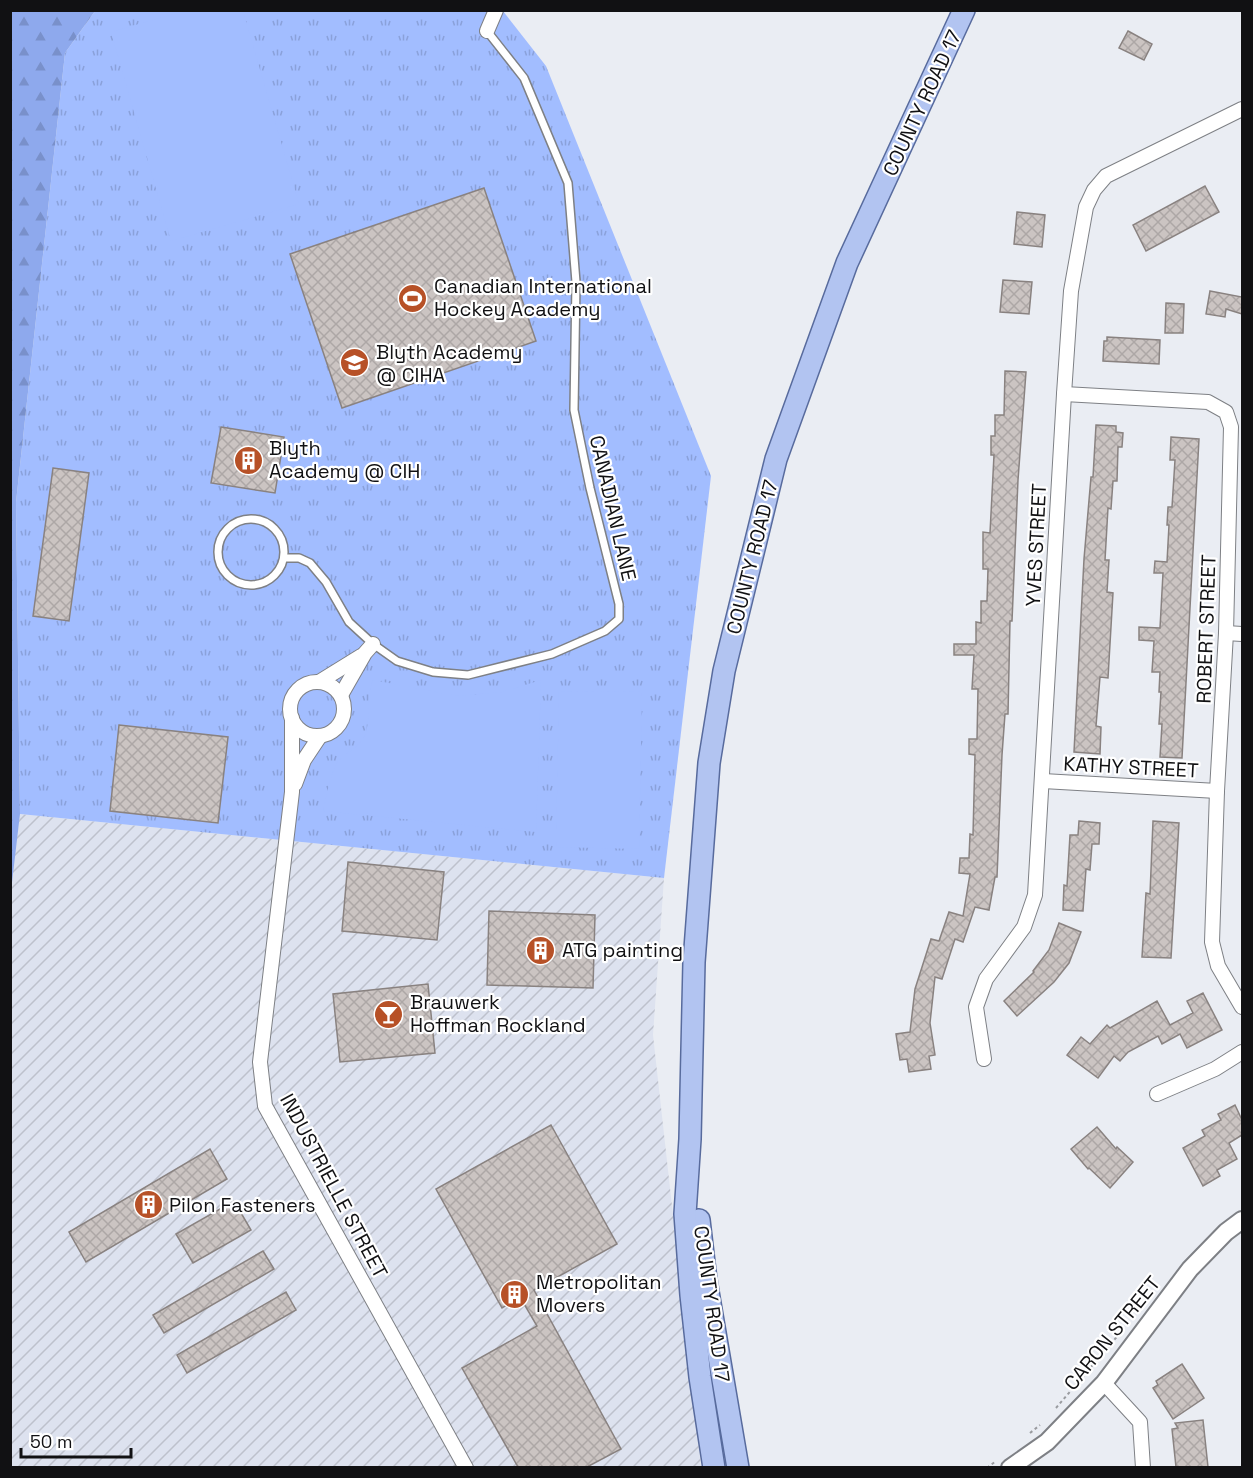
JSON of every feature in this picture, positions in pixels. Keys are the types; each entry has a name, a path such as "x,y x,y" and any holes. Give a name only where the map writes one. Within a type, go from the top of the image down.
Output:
{"main road":[{"name":"COUNTY ROAD 17","path":"714,1467 700,1377 691,1295 686,1215 694,962 709,763 724,671 776,459 847,263 964,10"},
{"name":"COUNTY ROAD 17","path":"690,1139 706,1280 738,1467"}],"street":[{"path":"487,31 496,10"},
{"name":"YVES STREET","path":"984,1059 976,1007 986,979 1024,927 1035,895 1071,291 1086,207 1094,190 1107,176 1242,109"},
{"name":"ROBERT STREET","path":"1064,394 1208,402 1226,412 1232,427 1226,633 1217,791 1212,942 1218,966 1242,1007"},
{"path":"1226,633 1242,633"},
{"name":"INDUSTRIELLE STREET","path":"369,649 319,682 302,687 292,701 292,792 260,1062 265,1106 466,1467"},
{"name":"INDUSTRIELLE STREET","path":"292,792 304,760 320,736 336,728 342,721 344,703 341,695 369,649"},
{"path":"319,682 335,688 341,695"},
{"path":"292,718 303,732 320,736"},
{"name":"KATHY STREET","path":"1043,781 1217,791"},
{"path":"1157,1094 1215,1069 1242,1052"},
{"name":"CARON STREET","path":"1004,1464 1047,1442 1104,1383 1190,1269 1226,1232 1242,1220"},
{"path":"1104,1383 1140,1422 1143,1467"}],"lane":[{"name":"CANADIAN LANE","path":"284,558 299,558 310,563 326,582 349,622 369,649 433,672 468,675 552,654 605,631 619,619 618,604 574,410 576,282 568,183 524,78 487,31"},
{"path":"257,519 275,529 281,538 284,558 273,578 262,584 251,586 240,584 222,569 218,558 218,547 228,528 236,522 257,519"}],"path":[{"path":"1052,1413 1131,1320"},
{"path":"1029,1434 1045,1421"},
{"path":"987,1467 1004,1464"}],"shaded area":[{"path":"20,814 664,878 653,1035 701,1467 11,1468 10,891"}],"green space":[{"path":"11,10 95,11 65,53 16,502 20,814 11,891"},
{"path":"187,10 243,11 299,204 171,241 111,32"},
{"path":"95,11 503,11 546,66 711,476 664,878 20,814 16,502 65,53"},
{"path":"373,680 457,696 502,692 541,680 536,832 323,811 330,781 338,761 359,744 365,735 369,694"},
{"path":"559,691 642,692 639,849 556,847"}],"building":[{"path":"1128,31 1152,44 1144,60 1119,48"},
{"path":"1205,186 1219,212 1146,251 1133,225"},
{"name":"Canadian International Hockey Academy","path":"484,188 536,341 342,408 290,254"},
{"path":"1017,212 1045,215 1042,247 1014,244"},
{"path":"1003,280 1032,282 1029,314 1000,312"},
{"path":"1210,291 1242,297 1242,314 1226,309 1225,317 1206,314"},
{"path":"1166,303 1184,304 1183,333 1165,333"},
{"path":"1107,337 1160,340 1159,364 1103,361 1104,341 1107,341"},
{"path":"1005,371 1026,372 1018,480 1012,621 1010,621 1008,714 1005,714 1002,755 997,877 995,877 989,910 975,907 963,942 955,939 942,979 935,977 930,1023 935,1055 929,1056 931,1069 909,1072 907,1059 900,1060 896,1034 910,1032 915,989 931,939 939,941 949,912 963,916 970,874 959,873 960,858 969,858 970,834 973,835 975,755 969,754 969,739 977,739 978,689 972,689 974,655 954,655 954,644 976,644 976,622 981,623 981,601 987,601 988,569 983,569 983,532 990,533 994,455 991,455 991,436 995,436 995,415 1004,415"},
{"path":"1096,425 1116,426 1116,432 1123,433 1122,447 1118,447 1117,481 1113,481 1111,509 1108,508 1105,560 1109,560 1107,592 1113,593 1108,678 1100,677 1096,726 1101,727 1100,754 1074,752 1084,559"},
{"name":"Blyth Academy @ CIH","path":"221,427 284,437 275,493 211,483"},
{"path":"1171,437 1199,439 1182,758 1160,757 1162,724 1159,724 1160,672 1152,672 1154,641 1139,640 1139,627 1160,628 1163,573 1154,573 1155,561 1167,562 1168,507 1172,507 1175,460 1170,460"},
{"path":"53,468 89,473 69,621 33,616"},
{"path":"119,725 228,737 218,823 110,811"},
{"path":"1079,821 1100,823 1099,844 1092,844 1090,870 1086,869 1083,911 1063,910 1070,835 1078,835"},
{"path":"1153,821 1179,823 1171,958 1142,957 1146,893 1150,894"},
{"path":"348,862 444,872 437,940 342,931"},
{"name":"ATG painting","path":"489,911 595,915 593,988 487,985"},
{"path":"1059,923 1081,932 1069,963 1054,982 1017,1016 1004,1001 1034,972 1049,950"},
{"path":"428,984 435,1053 340,1062 333,994"},
{"path":"1203,993 1222,1030 1187,1048 1180,1034 1162,1044 1158,1036 1128,1052 1120,1061 1114,1056 1098,1078 1067,1055 1081,1037 1090,1044 1107,1025 1110,1028 1157,1001 1170,1025 1193,1013 1187,1001"},
{"path":"1235,1105 1242,1120 1242,1135 1229,1143 1237,1159 1217,1170 1220,1176 1203,1186 1183,1148 1205,1136 1202,1130 1221,1120 1218,1114"},
{"name":"Metropolitan Movers","path":"551,1125 617,1244 534,1290 621,1449 587,1467 518,1467 462,1368 537,1326 520,1297 502,1308 436,1189"},
{"path":"1097,1127 1116,1149 1117,1147 1133,1162 1110,1188 1088,1169 1071,1149"},
{"name":"Pilon Fasteners","path":"210,1149 227,1179 86,1262 69,1232"},
{"path":"234,1201 251,1230 193,1263 176,1234"},
{"path":"263,1251 274,1269 164,1333 153,1315"},
{"path":"286,1292 296,1310 187,1373 177,1355"},
{"path":"1182,1364 1204,1398 1173,1419 1153,1388 1158,1385 1156,1381"},
{"path":"1203,1420 1208,1467 1176,1467 1172,1429 1178,1428 1175,1423"}],"place":[{"name":"Canadian International Hockey Academy","path":"413,298"},
{"name":"Blyth Academy @ CIHA","path":"355,363"},
{"name":"Blyth Academy @ CIH","path":"248,460"},
{"name":"ATG painting","path":"541,950"},
{"name":"Brauwerk Hoffman Rockland","path":"389,1014"},
{"name":"Pilon Fasteners","path":"148,1205"},
{"name":"Metropolitan Movers","path":"515,1294"}]}
